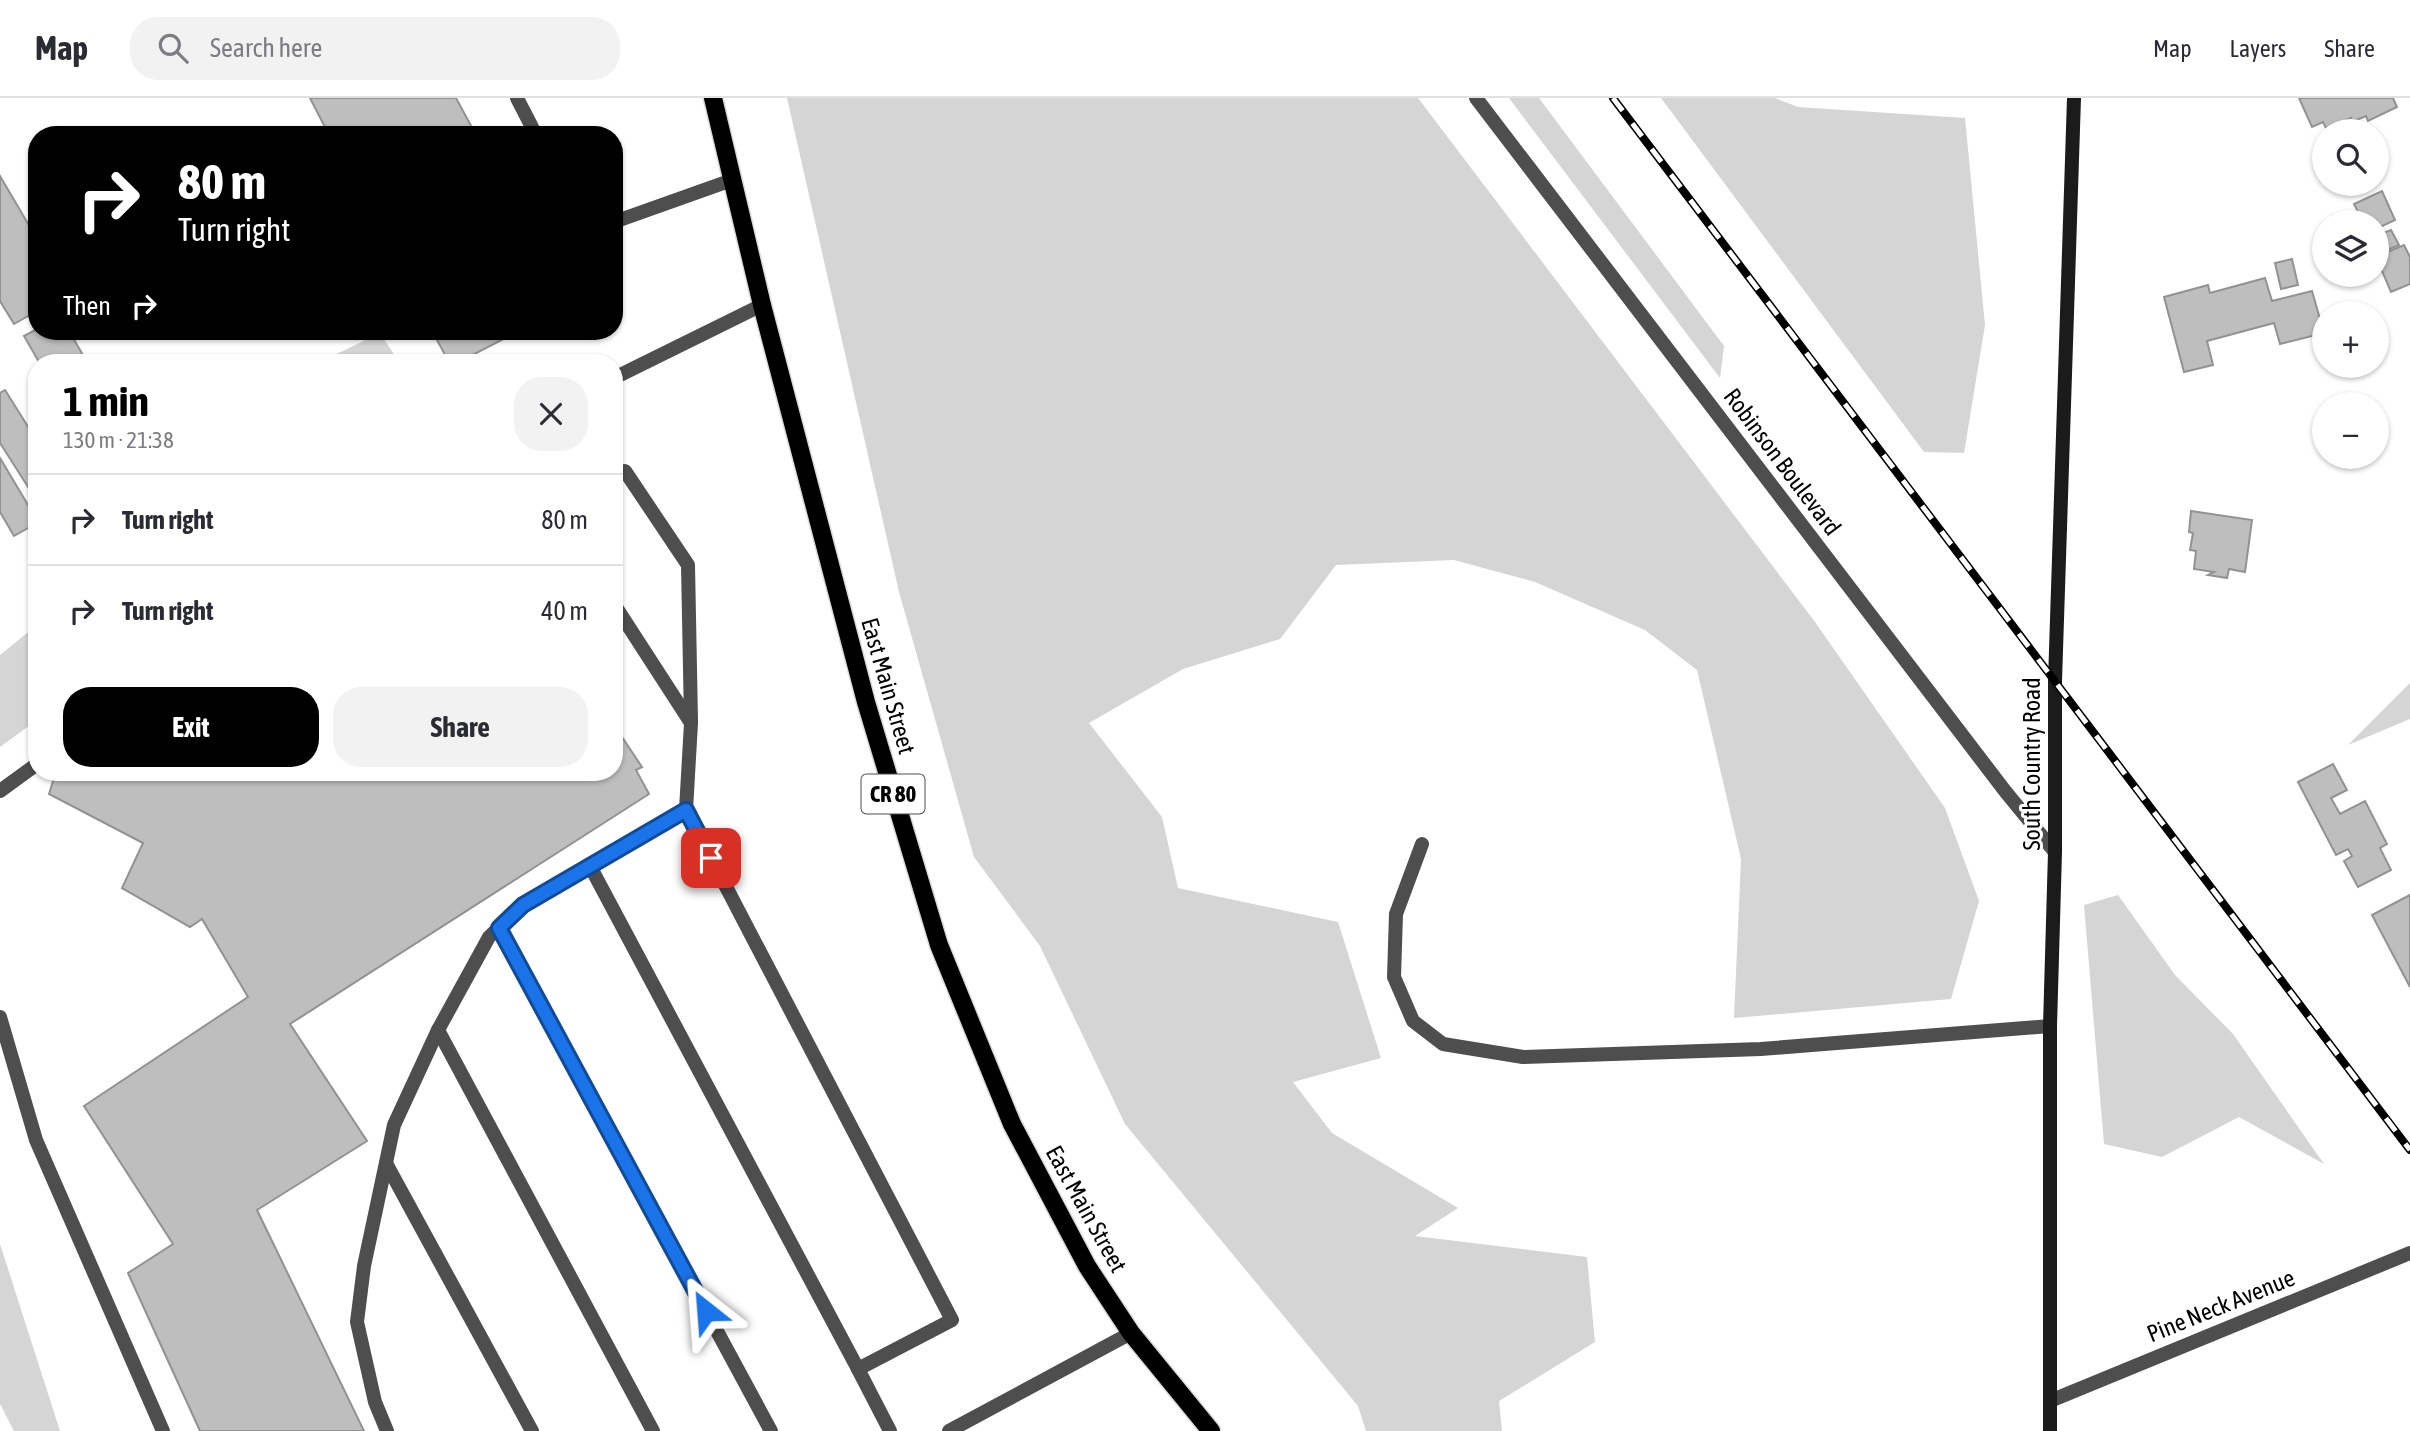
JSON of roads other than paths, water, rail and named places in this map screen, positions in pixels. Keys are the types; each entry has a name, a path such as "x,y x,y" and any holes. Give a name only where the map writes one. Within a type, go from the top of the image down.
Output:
{"main road":[{"name":"East Main Street","path":"713,98 762,304 866,702 939,946 1012,1124 1087,1266 1131,1333 1211,1431"},
{"name":"South Country Road","path":"2050,1431 2050,1026 2055,852 2055,681 2074,98"}],"street":[{"path":"517,98 532,126"},
{"name":"Robinson Boulevard","path":"1476,98 2005,791 2055,852"},
{"path":"623,219 733,180"},
{"path":"623,374 762,304"},
{"path":"625,471 688,565 691,723 686,810 952,1320 858,1369"},
{"path":"623,618 691,723"},
{"path":"0,791 28,771"},
{"path":"387,1431 375,1402 357,1322 364,1266 394,1125 438,1030 489,937 523,905 686,810"},
{"path":"1422,844 1396,914 1394,977 1413,1021 1443,1044 1523,1057 1761,1049 2050,1026"},
{"path":"590,866 890,1431"},
{"path":"499,928 771,1431"},
{"path":"0,1017 36,1140 163,1431"},
{"path":"438,1030 653,1431"},
{"path":"387,1165 532,1431"},
{"name":"Pine Neck Avenue","path":"2050,1401 2410,1253"},
{"path":"949,1431 1131,1333"}],"railway":[{"path":"1613,98 2410,1150"}]}
